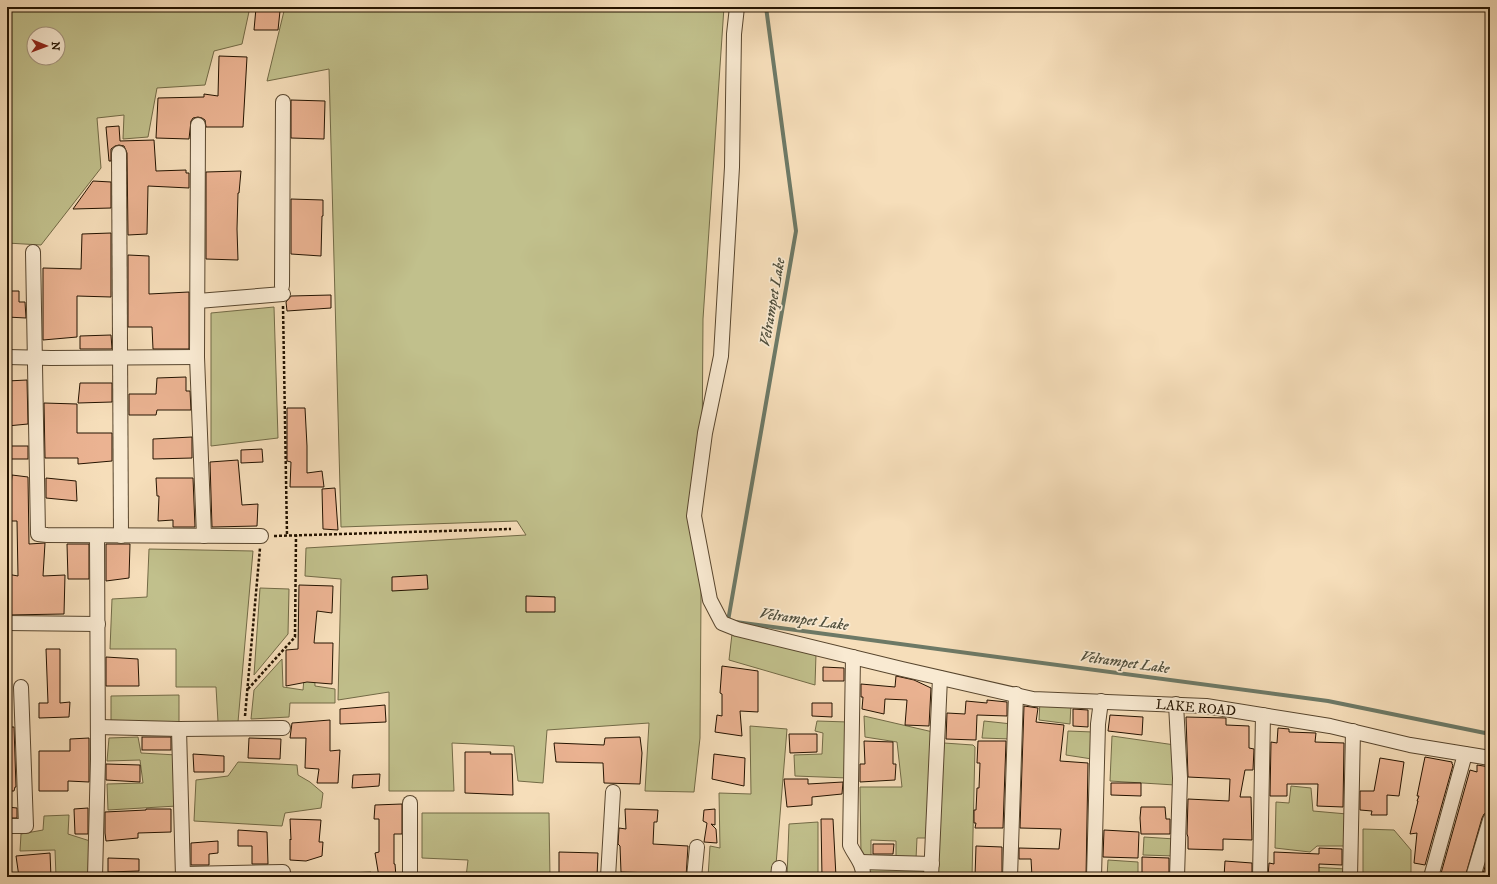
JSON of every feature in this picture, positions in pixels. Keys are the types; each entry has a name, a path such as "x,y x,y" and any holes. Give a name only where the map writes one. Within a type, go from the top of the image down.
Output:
{"street":[{"name":"LAKE ROAD","path":"737,7 734,34 732,167 720,356 704,432 694,516 710,600 722,623 737,630 940,678 1033,698 1206,706 1330,726 1410,745 1490,758"},
{"path":"198,301 282,290 283,102"},
{"path":"198,125 197,357 204,536"},
{"path":"119,152 120,536"},
{"path":"33,252 38,534 98,536 261,536"},
{"path":"7,357 197,357"},
{"path":"95,877 98,727 98,536"},
{"path":"7,623 98,624"},
{"path":"853,657 850,845 854,854 861,862 863,877"},
{"path":"861,862 932,870 940,678"},
{"path":"7,826 26,826 21,687"},
{"path":"1010,877 1016,694"},
{"path":"1094,877 1098,724 1101,701"},
{"path":"1176,704 1180,778 1177,877"},
{"path":"1260,877 1263,715"},
{"path":"98,727 179,729 283,728"},
{"path":"179,729 183,875 283,872"},
{"path":"1350,877 1353,731"},
{"path":"1431,877 1465,754"},
{"path":"608,877 613,792"},
{"path":"410,803 410,877"},
{"path":"1473,877 1490,820"},
{"path":"694,877 697,846"}],"path":[{"path":"282,290 287,535"},
{"path":"244,728 261,536 511,529"},
{"path":"247,689 295,637 296,535"}],"shaded area":[{"path":"7,7 250,7 242,44 214,51 205,85 157,88 148,137 123,139 124,115 97,118 101,168 41,245 7,243"},
{"path":"285,7 724,7 703,319 700,738 694,792 645,791 649,723 547,730 543,783 518,781 514,746 452,743 454,791 389,791 389,692 338,700 341,579 305,576 306,548 526,535 517,521 341,527 329,69 267,81"},
{"path":"274,307 278,438 211,446 211,313"},
{"path":"149,549 253,551 238,722 218,722 216,687 176,687 176,649 110,649 112,599 147,597"},
{"path":"260,588 289,589 288,634 254,675"},
{"path":"732,634 816,654 815,685 729,660"},
{"path":"306,655 314,658 315,686 335,689 335,703 290,703 289,717 251,719 254,690 282,659 283,687 303,690"},
{"path":"179,695 179,723 111,723 111,696"},
{"path":"1040,701 1071,703 1070,724 1039,720"},
{"path":"864,716 933,732 930,838 917,838 916,859 896,858 896,841 871,840 871,856 861,856 860,787 902,787 897,742 865,737"},
{"path":"817,721 848,722 848,778 795,776 794,755 822,754 823,733 815,731"},
{"path":"984,721 1012,724 1011,739 982,738"},
{"path":"750,726 787,729 775,877 708,877 710,846 720,848 719,793 751,794"},
{"path":"1068,731 1093,732 1092,759 1066,755"},
{"path":"1112,736 1175,745 1175,785 1110,781"},
{"path":"138,737 141,753 177,755 177,806 108,810 107,784 143,783 140,760 107,761 109,738"},
{"path":"944,743 973,745 975,747 972,877 936,877"},
{"path":"238,762 297,765 298,775 310,782 323,793 321,808 285,813 282,826 194,821 196,780 228,776"},
{"path":"1291,786 1311,788 1313,811 1347,814 1346,846 1317,846 1310,852 1275,848 1276,802 1289,803"},
{"path":"422,813 549,813 550,877 466,877 468,860 422,858"},
{"path":"69,815 68,834 90,841 91,877 56,877 55,850 20,851 21,834 43,830 44,816"},
{"path":"818,822 818,877 787,877 789,824"},
{"path":"1363,829 1394,830 1411,850 1411,877 1363,877"},
{"path":"1144,837 1175,839 1175,856 1143,855"},
{"path":"1108,860 1138,862 1138,877 1107,877"},
{"path":"869,865 928,867 928,877 869,877"},
{"path":"1311,867 1346,869 1346,877 1311,877"},
{"path":"371,872 371,877 306,877 306,875"}],"building":[{"path":"256,8 280,11 278,30 254,30"},
{"path":"219,56 247,57 243,127 206,127 205,120 198,117 193,118 191,121 189,139 156,138 158,98 204,97 204,94 218,96"},
{"path":"291,100 325,101 324,139 291,138"},
{"path":"119,126 120,141 154,140 156,171 186,170 186,173 189,173 189,188 148,186 147,234 128,235 127,153 124,146 115,146 111,149 111,161 109,161 106,127"},
{"path":"241,171 238,193 238,260 206,259 206,172"},
{"path":"93,181 111,182 111,208 73,209"},
{"path":"291,199 323,200 321,256 291,254"},
{"path":"111,233 111,297 77,296 77,337 43,340 43,268 81,269 82,234"},
{"path":"128,255 149,256 149,294 189,292 189,349 153,349 152,327 128,327"},
{"path":"7,291 19,291 19,302 25,302 26,318 7,317"},
{"path":"331,295 331,308 287,311 286,302 291,296"},
{"path":"111,335 112,349 80,349 80,336"},
{"path":"186,377 186,391 190,391 191,410 157,410 156,415 129,415 129,394 156,394 157,378"},
{"path":"27,380 28,424 7,426 7,381"},
{"path":"80,383 112,383 112,402 78,403"},
{"path":"44,403 77,404 77,433 112,433 112,461 78,464 78,458 45,458"},
{"path":"287,408 305,408 307,473 322,471 324,487 290,487 291,462 287,461"},
{"path":"192,437 192,458 153,459 153,439"},
{"path":"7,446 28,446 28,459 7,459"},
{"path":"262,449 263,462 241,463 241,450"},
{"path":"238,460 242,505 258,504 257,526 212,527 210,462"},
{"path":"12,475 28,477 29,544 45,543 43,576 65,575 64,614 8,615 7,574 18,576 17,521 8,521"},
{"path":"46,478 76,481 77,501 46,498"},
{"path":"156,478 193,478 195,527 173,527 173,520 158,521 159,496 157,496"},
{"path":"335,488 338,530 323,529 322,489"},
{"path":"67,544 89,544 89,579 68,579"},
{"path":"106,544 130,544 129,578 106,581"},
{"path":"427,575 428,589 392,591 392,577"},
{"path":"299,585 333,586 332,613 317,611 314,643 333,643 332,684 307,682 286,686 286,650 298,649"},
{"path":"526,596 555,597 555,612 526,612"},
{"path":"46,649 60,649 60,703 70,702 69,717 39,718 39,703 48,703"},
{"path":"106,657 138,659 139,686 106,686"},
{"path":"722,666 758,671 758,712 740,711 742,736 715,732 717,715 722,716 722,694 720,693"},
{"path":"823,667 844,668 844,681 823,681"},
{"path":"896,676 914,680 931,688 929,726 905,725 907,700 885,699 884,714 862,709 863,697 861,697 861,684 895,687"},
{"path":"987,700 1007,702 1007,716 977,715 976,740 946,739 947,713 965,714 966,701 987,703"},
{"path":"812,703 832,703 832,717 812,716"},
{"path":"385,705 386,722 340,724 340,709"},
{"path":"1024,706 1038,708 1036,722 1064,725 1060,761 1088,763 1086,877 1032,877 1031,859 1019,859 1019,848 1059,849 1061,829 1020,828"},
{"path":"1073,709 1088,710 1088,727 1073,726"},
{"path":"1110,715 1143,717 1142,735 1108,731"},
{"path":"1186,717 1226,718 1226,725 1249,726 1249,748 1254,749 1253,770 1245,770 1240,797 1251,797 1252,840 1223,839 1223,850 1188,849 1188,799 1229,801 1230,779 1188,777"},
{"path":"330,720 330,751 340,750 338,783 317,783 319,769 305,768 306,738 290,738 292,723"},
{"path":"7,727 14,727 16,787 14,791 7,791"},
{"path":"1278,728 1289,729 1289,732 1316,733 1315,742 1344,743 1343,807 1317,806 1318,784 1287,784 1287,796 1270,796 1271,742 1277,743"},
{"path":"789,734 817,734 817,752 790,753"},
{"path":"142,737 171,737 171,750 142,750"},
{"path":"640,737 642,753 640,784 604,783 603,763 556,762 554,743 604,745 605,738"},
{"path":"89,738 89,782 68,781 68,791 39,791 39,751 70,751 70,739"},
{"path":"249,738 281,739 280,759 248,758"},
{"path":"864,741 893,742 893,764 896,764 895,780 860,782 860,764 865,764"},
{"path":"978,741 1006,741 1003,828 975,828 976,823 974,823 974,810 976,810 977,788 979,788 980,763 977,763"},
{"path":"465,752 512,754 513,795 465,793"},
{"path":"193,754 224,756 224,772 194,772"},
{"path":"714,754 745,758 744,786 712,779"},
{"path":"1425,757 1452,762 1453,765 1425,865 1414,863 1417,833 1410,834 1419,796 1417,796"},
{"path":"1380,758 1404,762 1399,796 1387,795 1387,815 1371,815 1372,811 1360,810 1360,791 1374,791"},
{"path":"106,764 140,765 140,782 106,780"},
{"path":"1477,765 1490,767 1490,812 1484,814 1482,818 1465,877 1440,877 1470,770 1477,772"},
{"path":"380,774 379,786 352,788 353,775"},
{"path":"784,779 808,779 808,784 843,782 842,794 812,797 812,805 787,807"},
{"path":"1111,783 1141,783 1141,796 1111,795"},
{"path":"402,804 402,834 394,834 394,864 396,877 379,877 375,853 379,852 379,819 374,819 375,805"},
{"path":"7,807 17,808 17,818 7,818"},
{"path":"1141,807 1165,807 1166,819 1170,819 1170,834 1141,834"},
{"path":"88,808 88,834 75,834 74,809"},
{"path":"171,809 171,832 138,833 138,838 106,841 105,812"},
{"path":"625,809 658,810 657,822 654,822 653,844 688,846 686,877 655,877 655,873 621,872 620,846 618,844 619,828 626,829"},
{"path":"715,809 715,825 711,824 716,829 717,843 704,842 707,823 703,821 704,810"},
{"path":"290,819 321,820 319,842 323,842 322,856 306,861 290,860"},
{"path":"821,819 833,819 836,877 822,877"},
{"path":"238,830 267,832 268,864 252,864 252,846 238,846"},
{"path":"1104,830 1139,832 1138,858 1103,857"},
{"path":"218,841 218,853 209,854 209,865 191,865 191,843"},
{"path":"873,844 894,844 893,854 873,854"},
{"path":"976,846 1002,847 1002,877 975,877"},
{"path":"1319,848 1342,849 1342,865 1319,864 1319,877 1268,877 1269,863 1274,864 1274,852 1319,854"},
{"path":"1490,850 1490,877 1482,877"},
{"path":"559,852 598,853 597,877 559,877"},
{"path":"50,853 51,877 19,877 16,856"},
{"path":"1142,857 1169,858 1169,877 1142,877"},
{"path":"108,858 139,859 139,871 108,872"},
{"path":"1225,861 1252,863 1252,877 1224,877"}],"waterway":[{"name":"Velrampet Lake","path":"766,7 796,231 728,621 1328,701 1490,734"}]}
